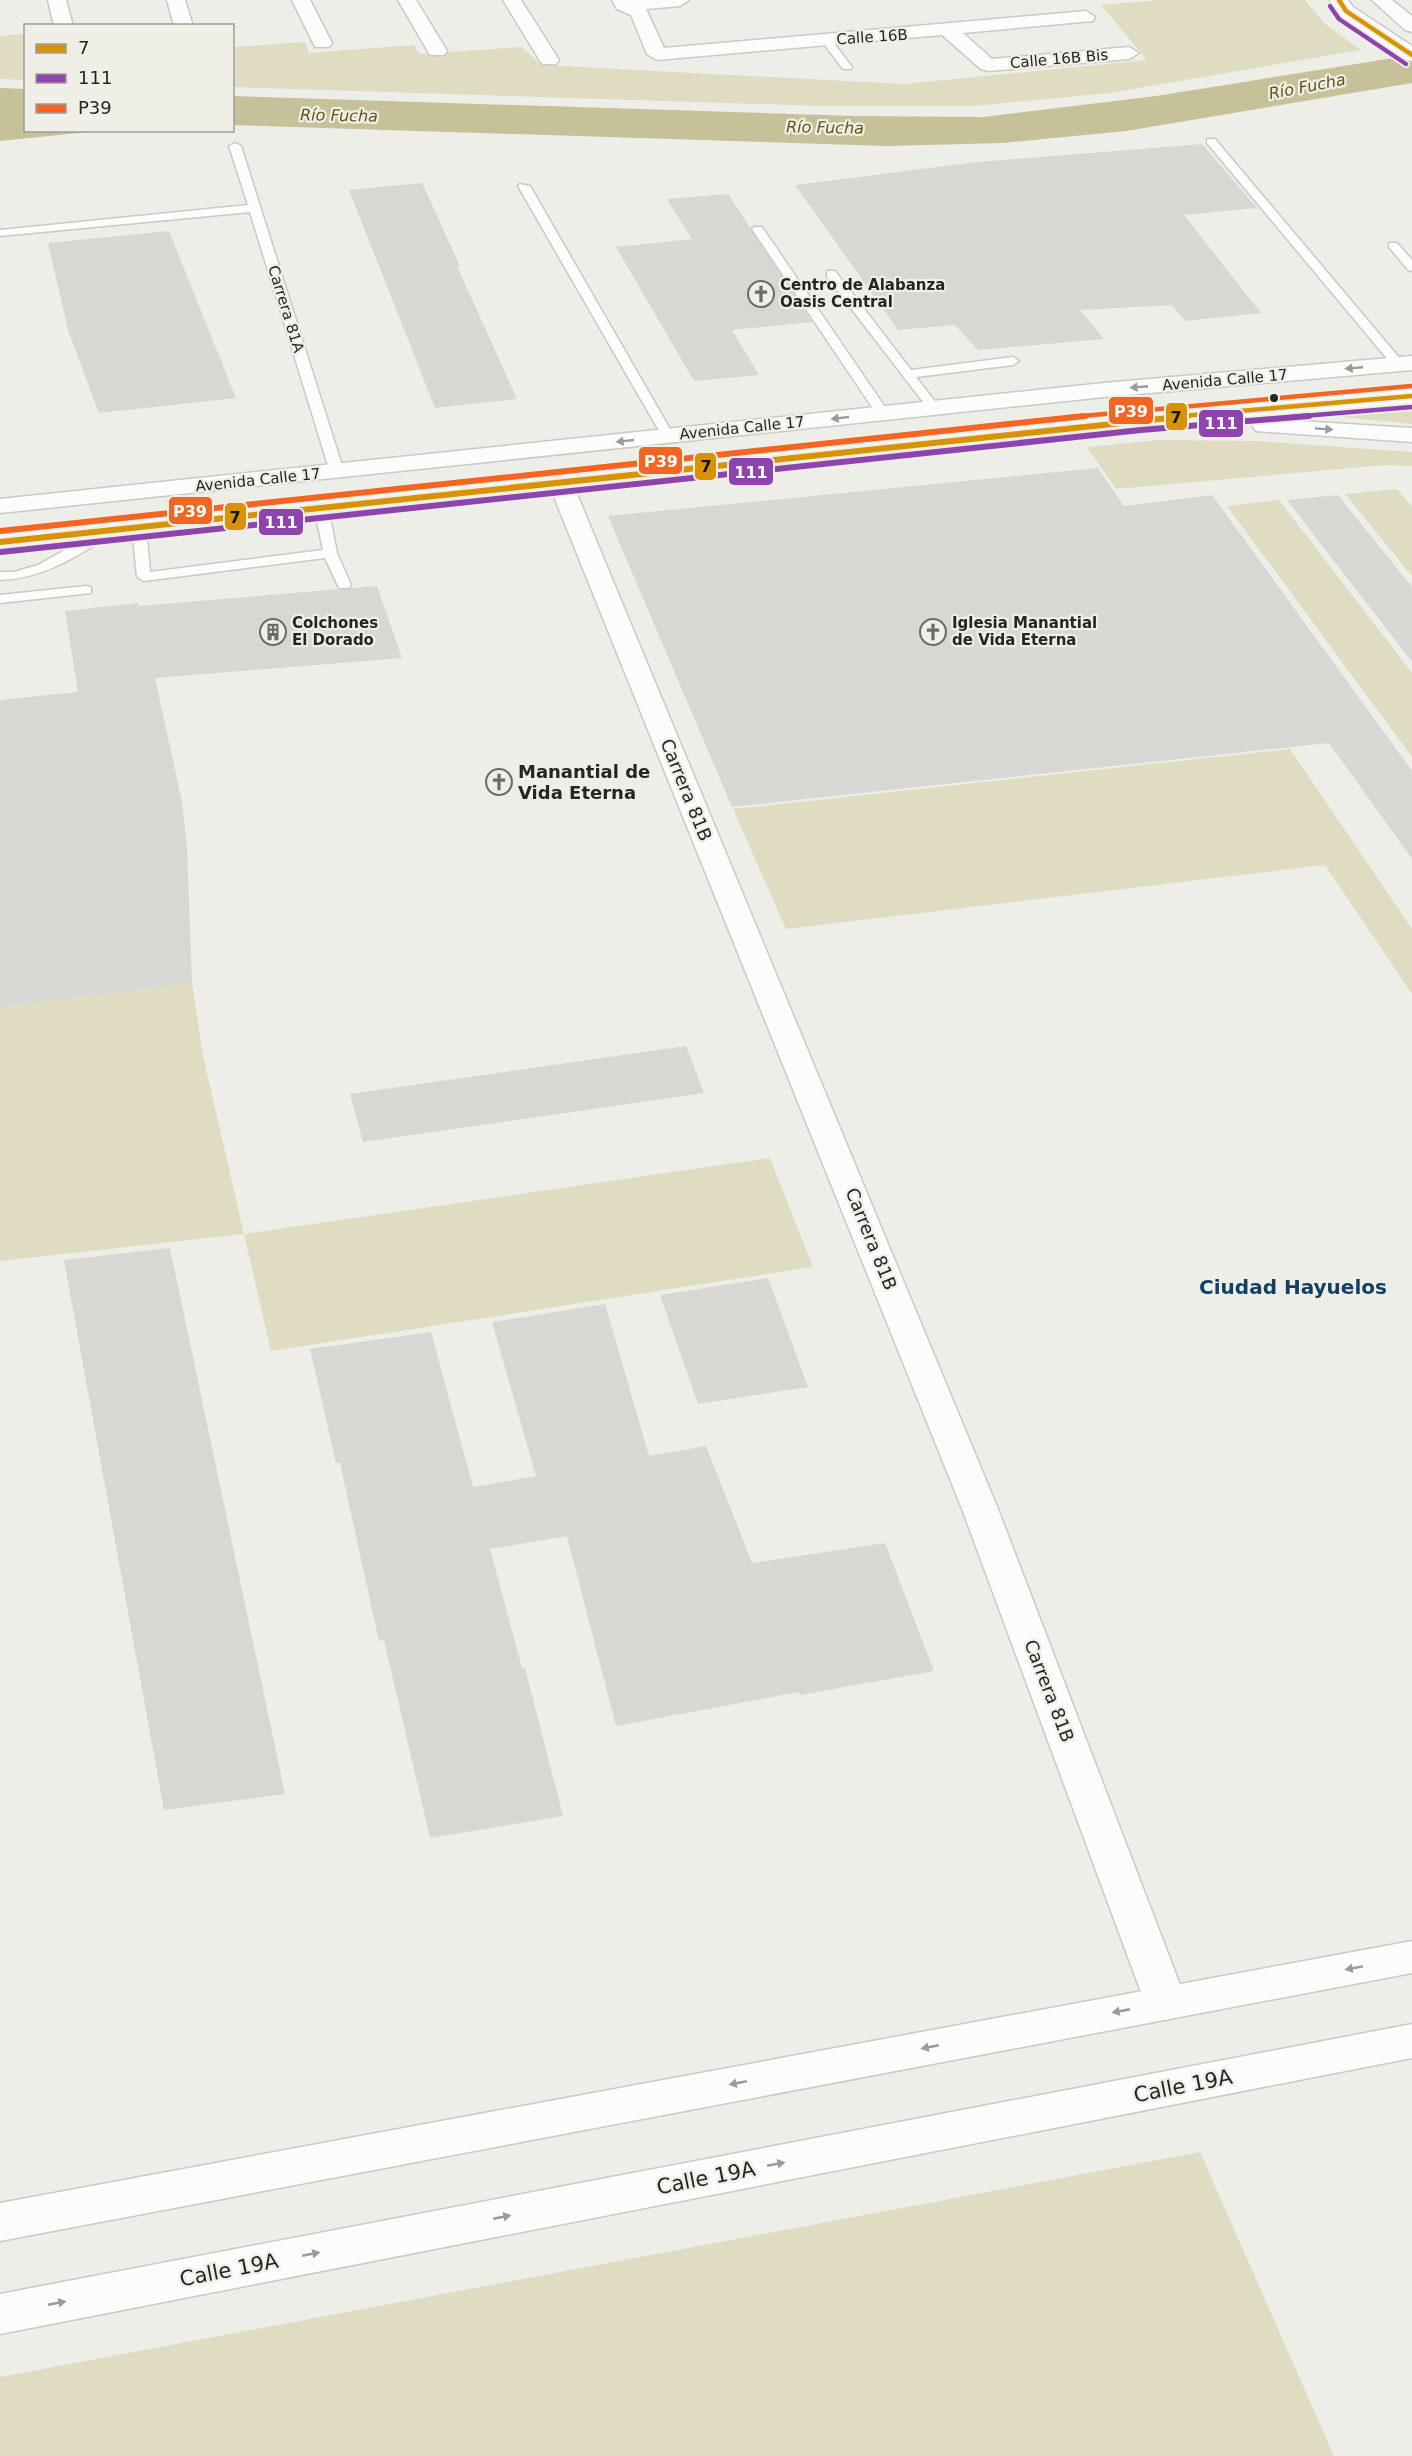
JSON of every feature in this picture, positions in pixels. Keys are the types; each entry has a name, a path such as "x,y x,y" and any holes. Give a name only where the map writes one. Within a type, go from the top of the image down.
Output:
{"street":[{"path":"57,0 63,24"},
{"path":"176,0 183,24"},
{"path":"301,0 322,43"},
{"path":"407,0 437,51"},
{"path":"512,0 549,60"},
{"path":"623,2 680,0"},
{"path":"1070,0 1086,17"},
{"path":"1339,0 1346,11 1412,55"},
{"path":"1382,0 1412,26"},
{"name":"Calle 16B","path":"623,2 639,12 657,54 949,31 1086,17"},
{"name":"Calle 16B Bis","path":"949,31 988,65 1134,57 1086,17"},
{"name":"Avenida Calle 17","path":"0,506 883,413 1405,364"},
{"name":"Avenida Calle 17","path":"0,542 1140,420 1412,396"},
{"path":"1140,420 1412,435"},
{"name":"Carrera 81B","path":"560,482 980,1509 1166,2003"},
{"path":"0,2222 1412,1957"},
{"name":"Calle 19A","path":"0,2314 1412,2041"}],"lane":[{"path":"826,40 847,68"},
{"path":"1211,141 1405,364"},
{"name":"Carrera 81A","path":"235,146 337,472"},
{"path":"524,186 668,436"},
{"path":"0,232 254,208"},
{"path":"758,229 883,413"},
{"path":"1393,245 1412,267"},
{"path":"831,274 934,408"},
{"path":"907,374 1013,361"},
{"path":"321,507 330,553 344,585"},
{"path":"139,527 144,577 330,553"},
{"path":"86,590 7,598 4,576 29,572 78,549 108,530"}],"shaded area":[{"path":"1159,0 1305,0 1324,23 1361,50 1109,93 974,106 820,106 234,87 234,47 305,42 309,53 414,45 420,54 521,47 542,65 904,84 1147,60 1101,5"},
{"path":"24,34 24,80 0,79 0,36"},
{"path":"1412,409 1412,424 1320,415"},
{"path":"1159,440 1257,441 1412,452 1412,466 1386,465 1116,489 1087,447"},
{"path":"1397,489 1412,507 1412,576 1345,494"},
{"path":"1279,500 1412,673 1412,757 1227,506"},
{"path":"1290,749 1412,929 1412,994 1325,865 786,929 733,809"},
{"path":"192,983 203,1056 244,1234 0,1261 0,1007"},
{"path":"770,1158 813,1267 271,1351 244,1234"},
{"path":"1200,2152 1334,2456 0,2456 0,2377"}],"water":[{"name":"Río Fucha","path":"1412,55 1412,83 1126,131 1004,143 887,146 234,125 234,96 855,116 983,117 1156,96"},
{"path":"0,88 24,89 24,132 88,132 0,141"}],"building":[{"path":"1202,144 1257,208 1184,215 1261,313 1185,321 1172,305 1080,310 1104,339 978,350 955,325 898,330 795,185 977,162"},
{"path":"422,183 517,399 435,408 349,190"},
{"path":"728,194 812,322 732,330 759,375 694,381 616,247 692,239 667,199"},
{"path":"169,231 236,398 99,413 68,330 48,243"},
{"name":"Iglesia Manantial de Vida Eterna","path":"1098,468 1124,506 1212,495 1412,771 1412,859 1329,743 732,807 608,516"},
{"path":"1338,495 1412,587 1412,662 1287,500"},
{"path":"377,586 402,658 155,678 182,802 187,849 192,983 0,1007 0,700 78,692 65,611 138,603 139,606"},
{"path":"686,1046 704,1093 363,1142 350,1094"},
{"path":"170,1248 285,1794 164,1810 64,1260"},
{"path":"768,1278 808,1387 698,1404 660,1295"},
{"path":"605,1304 649,1456 706,1446 752,1563 885,1543 934,1671 800,1695 799,1692 616,1726 567,1536 490,1549 522,1668 525,1668 563,1816 430,1838 384,1640 379,1641 340,1463 336,1463 310,1349 431,1332 473,1487 536,1476 492,1322"}],"transit line":[{"name":"7","path":"1339,0 1346,11 1412,55"},
{"name":"111","path":"1330,6 1339,19 1406,64"},
{"name":"P39","path":"0,531 1139,410 1411,386"},
{"name":"7","path":"0,542 1140,420 1412,396"},
{"name":"111","path":"1,552 1141,430 1412,407"}],"place":[{"name":"Centro de Alabanza Oasis Central","path":"761,294"},
{"name":"Colchones El Dorado","path":"273,632"},
{"name":"Iglesia Manantial de Vida Eterna","path":"933,632"},
{"name":"Manantial de Vida Eterna","path":"499,782"}],"district":[{"name":"Ciudad Hayuelos","path":"1293,1287"}]}
